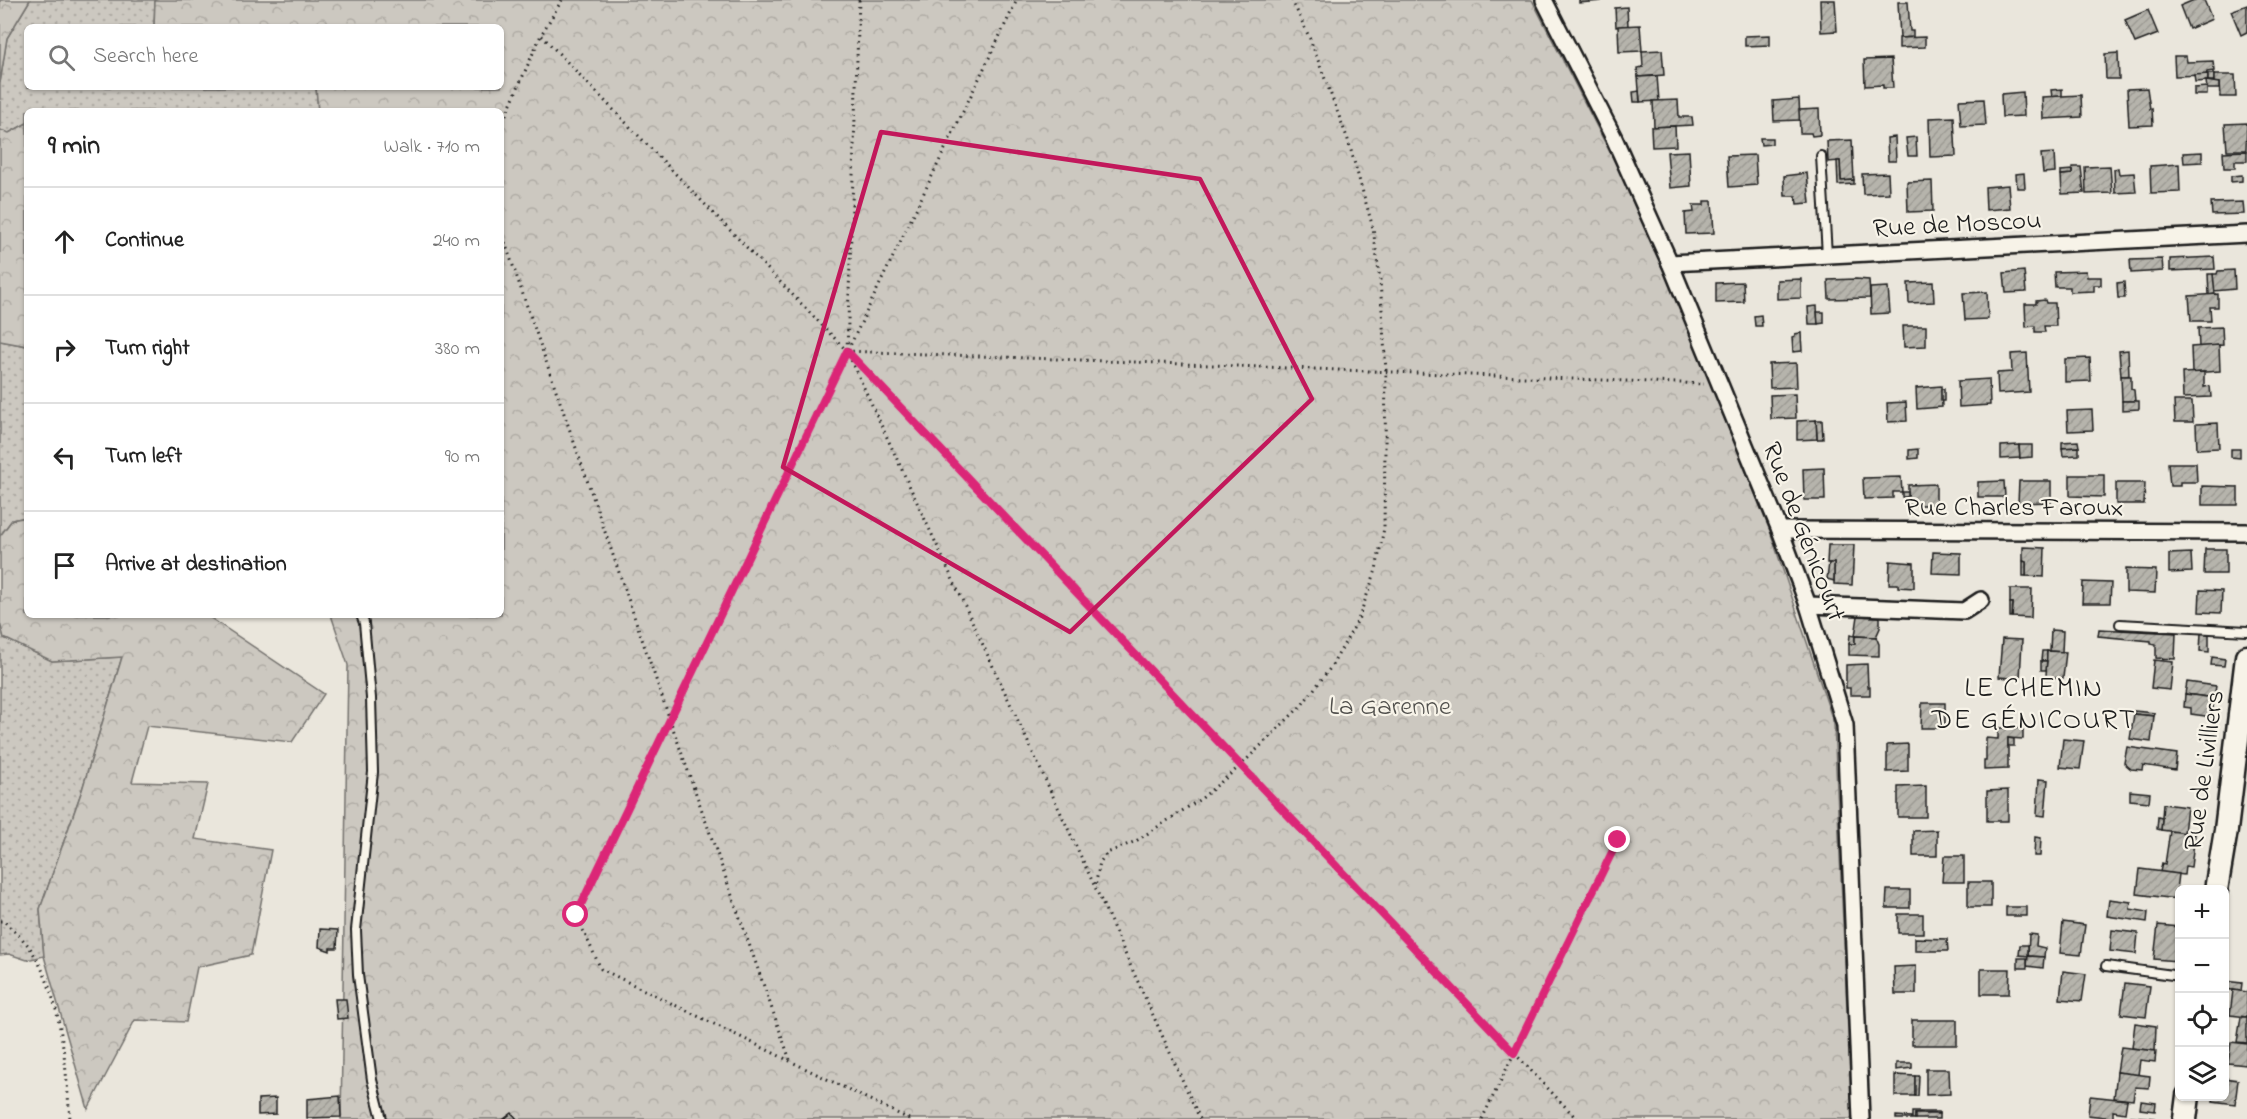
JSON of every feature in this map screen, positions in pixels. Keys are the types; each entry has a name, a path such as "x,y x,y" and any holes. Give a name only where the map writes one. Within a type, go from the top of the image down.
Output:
{"street":[{"name":"Rue de Génicourt","path":"1544,0 1614,138 1670,263 1780,530 1808,605 1845,725 1861,1119"},
{"name":"Rue de Moscou","path":"1670,263 2247,234"},
{"name":"Rue Charles Faroux","path":"1780,530 2247,532"},
{"path":"1808,605 1964,611 1981,600"},
{"name":"Rue de Livilliers","path":"2217,885 2228,830 2247,657"},
{"path":"2185,1119 2187,1101"}],"lane":[{"path":"1821,156 1827,255"},
{"path":"362,618 371,698 373,772 356,930 358,975 372,1080 382,1119"},
{"path":"2120,624 2247,631"},
{"path":"2106,966 2175,975"}],"path":[{"path":"504,119 541,35 562,0"},
{"path":"859,0 847,351 1200,1119"},
{"path":"909,1119 601,969 576,915 1017,0"},
{"path":"1095,887 1100,862 1107,853 1136,841 1193,804 1240,766 1302,705 1331,667 1358,620 1376,570 1384,528 1386,371 1380,280 1373,228 1348,140 1310,39 1292,0"},
{"path":"541,35 847,351 1577,1119"},
{"path":"504,240 790,1062"},
{"path":"847,351 1704,384"},
{"path":"1482,1119 1618,840"},
{"path":"0,921 4,921 29,947 51,989 64,1054 70,1119"}],"highlighted area":[{"path":"881,132 1200,179 1312,399 1070,632 783,467"}],"green space":[{"path":"0,0 30,0 7,38 0,83"},
{"path":"30,0 155,0 154,24 24,24 24,90 316,90 318,108 24,108 24,125 9,133 0,130 0,83 7,38"},
{"name":"La Garenne","path":"155,0 1532,0 1620,172 1663,265 1770,531 1834,724 1852,1119 341,1119 348,665 332,618 504,618 504,108 318,108 316,90 504,90 504,24 154,24"},
{"path":"24,125 24,345 0,341 0,130 9,133"},
{"path":"0,341 24,345 24,518 12,520 0,536"},
{"path":"24,518 24,618 210,618 324,694 292,742 147,726 132,782 208,784 195,839 271,850 251,955 197,967 186,1022 135,1020 88,1109 44,956 40,909 82,790 122,657 52,661 4,638 0,623 0,536 12,520"},
{"path":"0,623 4,638 52,661 122,657 82,790 40,909 44,956 27,960 9,954 0,955"}],"building":[{"path":"1579,0 1601,0 1601,1 1579,3"},
{"path":"1820,0 1835,0 1837,31 1821,32"},
{"path":"2194,0 2204,0 2212,19 2189,29 2180,6"},
{"path":"1898,2 1908,2 1910,31 1913,31 1913,37 1900,38"},
{"path":"2247,5 2247,32 2241,35 2231,11"},
{"path":"1627,7 1628,26 1616,27 1615,8"},
{"path":"2148,10 2158,34 2135,43 2125,20"},
{"path":"1640,25 1642,51 1619,52 1618,26"},
{"path":"1770,35 1770,45 1745,46 1745,36"},
{"path":"1925,37 1925,47 1899,48 1899,38"},
{"path":"1662,50 1664,75 1638,77 1637,68 1643,67 1642,51"},
{"path":"2118,53 2119,79 2106,79 2105,54"},
{"path":"2174,56 2186,56 2187,62 2213,61 2214,71 2207,72 2206,75 2175,76"},
{"path":"1891,59 1893,88 1883,88 1883,85 1865,86 1864,60"},
{"path":"2208,74 2208,81 2195,82 2194,75"},
{"path":"2208,74 2214,74 2214,81 2208,81"},
{"path":"2214,75 2235,75 2236,97 2220,97 2219,83 2214,83"},
{"path":"1657,76 1659,101 1640,102 1638,77"},
{"path":"2206,81 2219,83 2219,89 2207,89"},
{"path":"2207,87 2207,95 2194,95 2194,88"},
{"path":"2147,88 2153,125 2129,126 2127,89"},
{"path":"2062,89 2062,96 2052,97 2051,90"},
{"path":"1639,91 1640,102 1634,102 1633,92"},
{"path":"2023,92 2024,116 2002,117 2001,94"},
{"path":"2081,95 2082,117 2043,119 2042,97"},
{"path":"1799,99 1800,120 1774,121 1773,101"},
{"path":"1984,99 1986,125 1961,126 1959,100"},
{"path":"1678,100 1679,117 1692,117 1693,125 1654,127 1653,101"},
{"path":"1819,109 1820,135 1800,133 1799,110"},
{"path":"1954,117 1956,156 1930,157 1929,118"},
{"path":"2247,123 2246,150 2227,150 2225,124"},
{"path":"1675,126 1676,146 1652,147 1651,127"},
{"path":"1895,137 1896,161 1888,161 1887,138"},
{"path":"1916,137 1917,156 1908,156 1906,138"},
{"path":"1760,138 1772,138 1772,144 1761,145"},
{"path":"1852,140 1854,180 1841,181 1840,161 1828,162 1827,141"},
{"path":"1689,151 1691,186 1670,188 1667,152"},
{"path":"2247,151 2247,161 2235,161 2235,168 2224,168 2223,152"},
{"path":"2202,152 2202,162 2184,163 2183,153"},
{"path":"2054,153 2055,172 2043,173 2041,154"},
{"path":"1755,155 1757,185 1729,187 1727,156"},
{"path":"1837,161 1840,161 1841,181 1854,180 1854,184 1838,185"},
{"path":"2179,164 2180,192 2151,193 2150,166"},
{"path":"2110,166 2112,193 2086,194 2085,167"},
{"path":"2072,167 2081,167 2084,193 2062,194 2061,175 2072,174"},
{"path":"2118,168 2119,174 2134,173 2136,192 2115,193 2114,169"},
{"path":"2072,170 2072,174 2061,175 2061,171"},
{"path":"1807,173 1810,203 1797,204 1796,196 1785,196 1784,176"},
{"path":"1888,173 1889,193 1863,194 1862,174"},
{"path":"2024,173 2025,188 2017,188 2016,174"},
{"path":"2242,175 2242,181 2231,182 2231,176"},
{"path":"1932,181 1933,211 1908,212 1907,182"},
{"path":"2008,185 2010,208 1986,210 1985,187"},
{"path":"1704,201 1712,201 1714,233 1686,234 1685,213 1694,212 1693,205 1704,205"},
{"path":"2243,202 2244,214 2212,215 2211,203"},
{"path":"2214,257 2215,269 2170,271 2170,259"},
{"path":"2162,259 2163,271 2131,273 2130,260"},
{"path":"2234,270 2235,289 2214,291 2213,274 2217,274 2218,271"},
{"path":"2024,271 2026,292 2006,293 2004,273"},
{"path":"2086,271 2087,277 2101,277 2101,285 2094,285 2094,291 2070,292 2070,287 2055,287 2054,272"},
{"path":"2208,274 2213,274 2215,294 2209,295"},
{"path":"1801,279 1801,298 1777,299 1777,280"},
{"path":"1828,280 1869,280 1870,298 1829,299"},
{"path":"1743,282 1744,302 1716,303 1716,283"},
{"path":"1933,282 1934,302 1909,303 1908,283"},
{"path":"2124,282 2125,298 2118,298 2117,283"},
{"path":"1888,287 1890,313 1871,314 1870,288"},
{"path":"1987,292 1988,319 1965,320 1963,293"},
{"path":"2218,294 2218,307 2210,307 2211,321 2191,321 2189,296"},
{"path":"2045,300 2046,303 2055,303 2056,326 2044,326 2045,332 2035,332 2035,326 2026,327 2025,304 2036,304 2036,301"},
{"path":"1817,306 1818,324 1809,324 1808,307"},
{"path":"1817,312 1824,312 1824,323 1818,324"},
{"path":"1761,315 1762,326 1755,326 1754,316"},
{"path":"1903,326 1926,326 1926,346 1904,347"},
{"path":"2222,327 2223,345 2199,347 2198,328"},
{"path":"1801,333 1802,351 1793,352 1792,337"},
{"path":"2219,345 2220,371 2192,373 2191,347"},
{"path":"2128,350 2129,376 2121,376 2119,351"},
{"path":"2027,353 2029,392 1998,394 1997,373 2012,372 2011,354"},
{"path":"2090,358 2091,381 2065,382 2065,359"},
{"path":"1796,363 1797,387 1770,388 1769,364"},
{"path":"2204,372 2204,387 2210,386 2211,397 2183,398 2182,373"},
{"path":"2121,376 2131,376 2131,389 2134,390 2135,401 2122,401"},
{"path":"1989,379 1990,405 1959,407 1958,381"},
{"path":"1941,386 1942,407 1917,409 1916,388"},
{"path":"1941,389 1944,389 1944,401 1941,401"},
{"path":"1795,394 1796,418 1771,419 1770,395"},
{"path":"2122,401 2139,401 2139,409 2122,410"},
{"path":"2174,401 2192,401 2193,422 2175,422"},
{"path":"1906,402 1907,421 1888,422 1887,403"},
{"path":"2092,410 2093,430 2068,431 2067,411"},
{"path":"1816,420 1822,420 1823,439 1817,439"},
{"path":"1816,420 1817,439 1797,440 1797,421"},
{"path":"2218,423 2219,448 2197,449 2196,424"},
{"path":"2078,441 2079,447 2062,448 2062,442"},
{"path":"2019,445 2020,458 2001,459 2001,446"},
{"path":"2019,445 2032,445 2032,457 2020,458"},
{"path":"2079,447 2079,455 2063,456 2062,448"},
{"path":"1918,449 1918,458 1909,459 1909,450"},
{"path":"2231,449 2240,449 2240,458 2231,457"},
{"path":"2168,463 2196,463 2197,482 2180,482 2180,486 2170,486"},
{"path":"1824,468 1825,500 1804,500 1803,469"},
{"path":"2070,475 2104,475 2104,497 2070,496"},
{"path":"1901,477 1902,492 1893,492 1893,498 1864,499 1863,478"},
{"path":"2004,481 2005,497 1978,497 1978,482"},
{"path":"2019,481 2051,481 2051,502 2018,503"},
{"path":"2116,483 2145,483 2144,504 2116,504"},
{"path":"1936,484 1936,505 1908,505 1908,485"},
{"path":"2202,486 2238,487 2238,505 2202,505"},
{"path":"1902,492 1908,492 1908,497 1902,497"},
{"path":"1828,545 1854,545 1852,585 1834,584 1834,563 1827,563"},
{"path":"2023,547 2045,548 2044,577 2026,576"},
{"path":"2205,549 2226,549 2226,574 2204,574"},
{"path":"1933,552 1961,553 1961,574 1932,573"},
{"path":"2191,553 2192,572 2169,573 2169,554"},
{"path":"1890,561 1914,563 1914,588 1889,584"},
{"path":"2023,561 2026,562 2026,576 2023,576"},
{"path":"1829,563 1834,563 1834,581 1827,579"},
{"path":"2126,569 2156,570 2155,593 2126,592"},
{"path":"2083,582 2111,583 2110,603 2082,603"},
{"path":"2010,589 2032,589 2031,618 2012,617 2013,603 2010,603"},
{"path":"2200,590 2222,591 2221,613 2199,612"},
{"path":"2010,603 2013,603 2012,617 2010,617"},
{"path":"1858,616 1880,617 1880,628 1876,637 1855,636"},
{"path":"2099,629 2176,633 2175,659 2156,658 2156,645 2151,644 2151,641 2098,636"},
{"path":"2051,630 2063,631 2062,652 2050,651"},
{"path":"2201,633 2209,634 2209,652 2200,651"},
{"path":"1850,635 1855,636 1855,644 1849,644"},
{"path":"1855,636 1876,637 1879,644 1879,656 1849,655 1849,644 1855,644"},
{"path":"2002,639 2022,640 2020,679 1999,677"},
{"path":"2042,651 2047,651 2047,661 2041,661"},
{"path":"2047,651 2066,652 2063,678 2046,677"},
{"path":"2212,657 2225,659 2224,666 2211,665"},
{"path":"2154,660 2173,662 2170,690 2151,688"},
{"path":"2041,661 2047,661 2046,670 2041,670"},
{"path":"1867,664 1870,695 1850,695 1850,688 1846,688 1846,665"},
{"path":"2187,682 2216,686 2214,698 2185,694"},
{"path":"2185,694 2214,698 2212,717 2191,714 2191,708 2184,707"},
{"path":"1922,703 1945,703 1945,728 1921,728"},
{"path":"2134,711 2155,713 2154,716 2134,714"},
{"path":"2134,714 2154,716 2151,742 2130,739"},
{"path":"1998,728 2023,728 2023,739 2008,738 2008,769 1984,770 1986,738 1998,739"},
{"path":"2008,738 2014,739 2014,746 2008,746"},
{"path":"2063,739 2084,741 2080,769 2060,767"},
{"path":"1908,744 1908,771 1887,772 1887,745"},
{"path":"2127,747 2177,754 2175,770 2143,765 2142,770 2131,769 2124,763"},
{"path":"2039,779 2048,780 2045,816 2037,815"},
{"path":"1926,786 1926,817 1898,817 1898,787"},
{"path":"2008,790 2008,821 1987,821 1987,791"},
{"path":"2130,791 2150,793 2149,802 2130,800"},
{"path":"2163,804 2187,807 2184,833 2161,830"},
{"path":"2158,817 2162,818 2161,830 2157,829"},
{"path":"1937,830 1937,856 1913,856 1913,831"},
{"path":"2170,831 2195,834 2191,867 2185,866 2184,875 2160,872 2162,863 2165,864"},
{"path":"2035,837 2041,838 2040,856 2034,856"},
{"path":"1944,856 1964,856 1964,882 1942,882"},
{"path":"2140,869 2179,874 2178,885 2175,885 2175,899 2137,894"},
{"path":"1968,882 1991,882 1991,907 1968,907"},
{"path":"1887,890 1910,890 1910,908 1886,908"},
{"path":"2109,899 2131,902 2130,909 2148,912 2147,922 2107,916"},
{"path":"2006,907 2027,907 2027,916 2006,916"},
{"path":"1898,914 1923,914 1923,933 1898,933"},
{"path":"2063,922 2085,925 2081,955 2060,953"},
{"path":"2158,925 2175,927 2175,961 2154,959"},
{"path":"320,929 338,930 337,948 330,948 330,951 319,947"},
{"path":"2112,930 2138,933 2136,954 2110,951"},
{"path":"2029,934 2037,935 2036,946 2045,948 2044,957 2028,956"},
{"path":"1915,938 1947,939 1948,951 1915,951"},
{"path":"2020,945 2028,945 2028,956 2019,955"},
{"path":"2028,956 2044,957 2043,968 2027,966"},
{"path":"2018,958 2027,958 2027,968 2018,968"},
{"path":"1916,966 1916,994 1895,994 1894,967"},
{"path":"1981,969 2010,969 2009,994 1981,994"},
{"path":"2063,971 2086,974 2082,1001 2060,999"},
{"path":"2229,982 2242,983 2241,991 2229,990"},
{"path":"2125,983 2150,986 2146,1017 2121,1014"},
{"path":"2233,990 2247,992 2247,1017 2230,1015"},
{"path":"335,999 346,999 348,1018 337,1019"},
{"path":"2241,1017 2247,1017 2247,1043 2237,1042"},
{"path":"1912,1020 1957,1020 1957,1045 1912,1045"},
{"path":"2135,1023 2156,1026 2155,1051 2132,1048"},
{"path":"2231,1042 2247,1044 2246,1065 2229,1063"},
{"path":"2121,1047 2156,1051 2155,1062 2140,1060 2138,1075 2117,1072"},
{"path":"1896,1063 1912,1063 1912,1068 1896,1070"},
{"path":"1926,1069 1949,1069 1950,1094 1926,1095"},
{"path":"2117,1072 2150,1076 2149,1088 2135,1087 2133,1100 2114,1098"},
{"path":"1895,1075 1915,1076 1915,1096 1895,1096"},
{"path":"1915,1076 1919,1076 1918,1096 1915,1096"},
{"path":"2229,1079 2238,1080 2235,1104 2213,1101 2229,1101"},
{"path":"340,1096 341,1117 307,1118 307,1099"},
{"path":"2090,1096 2127,1100 2125,1113 2113,1111 2113,1118 2088,1115"},
{"path":"276,1098 276,1114 258,1115 258,1099"},
{"path":"2141,1101 2156,1103 2155,1111 2140,1109"},
{"path":"1912,1112 1939,1112 1939,1114 1915,1114 1915,1119 1912,1119"},
{"path":"512,1113 517,1119 504,1119"},
{"path":"1915,1114 1939,1114 1939,1119 1915,1119"},
{"path":"1896,1116 1911,1117 1911,1119 1896,1119"},
{"path":"2131,1116 2154,1118 2154,1119 2131,1119"}],"district":[{"name":"LE CHEMIN DE GÉNICOURT","path":"2034,702"}],"route":[{"path":"576,915 847,351 1514,1053 1618,840"}]}
